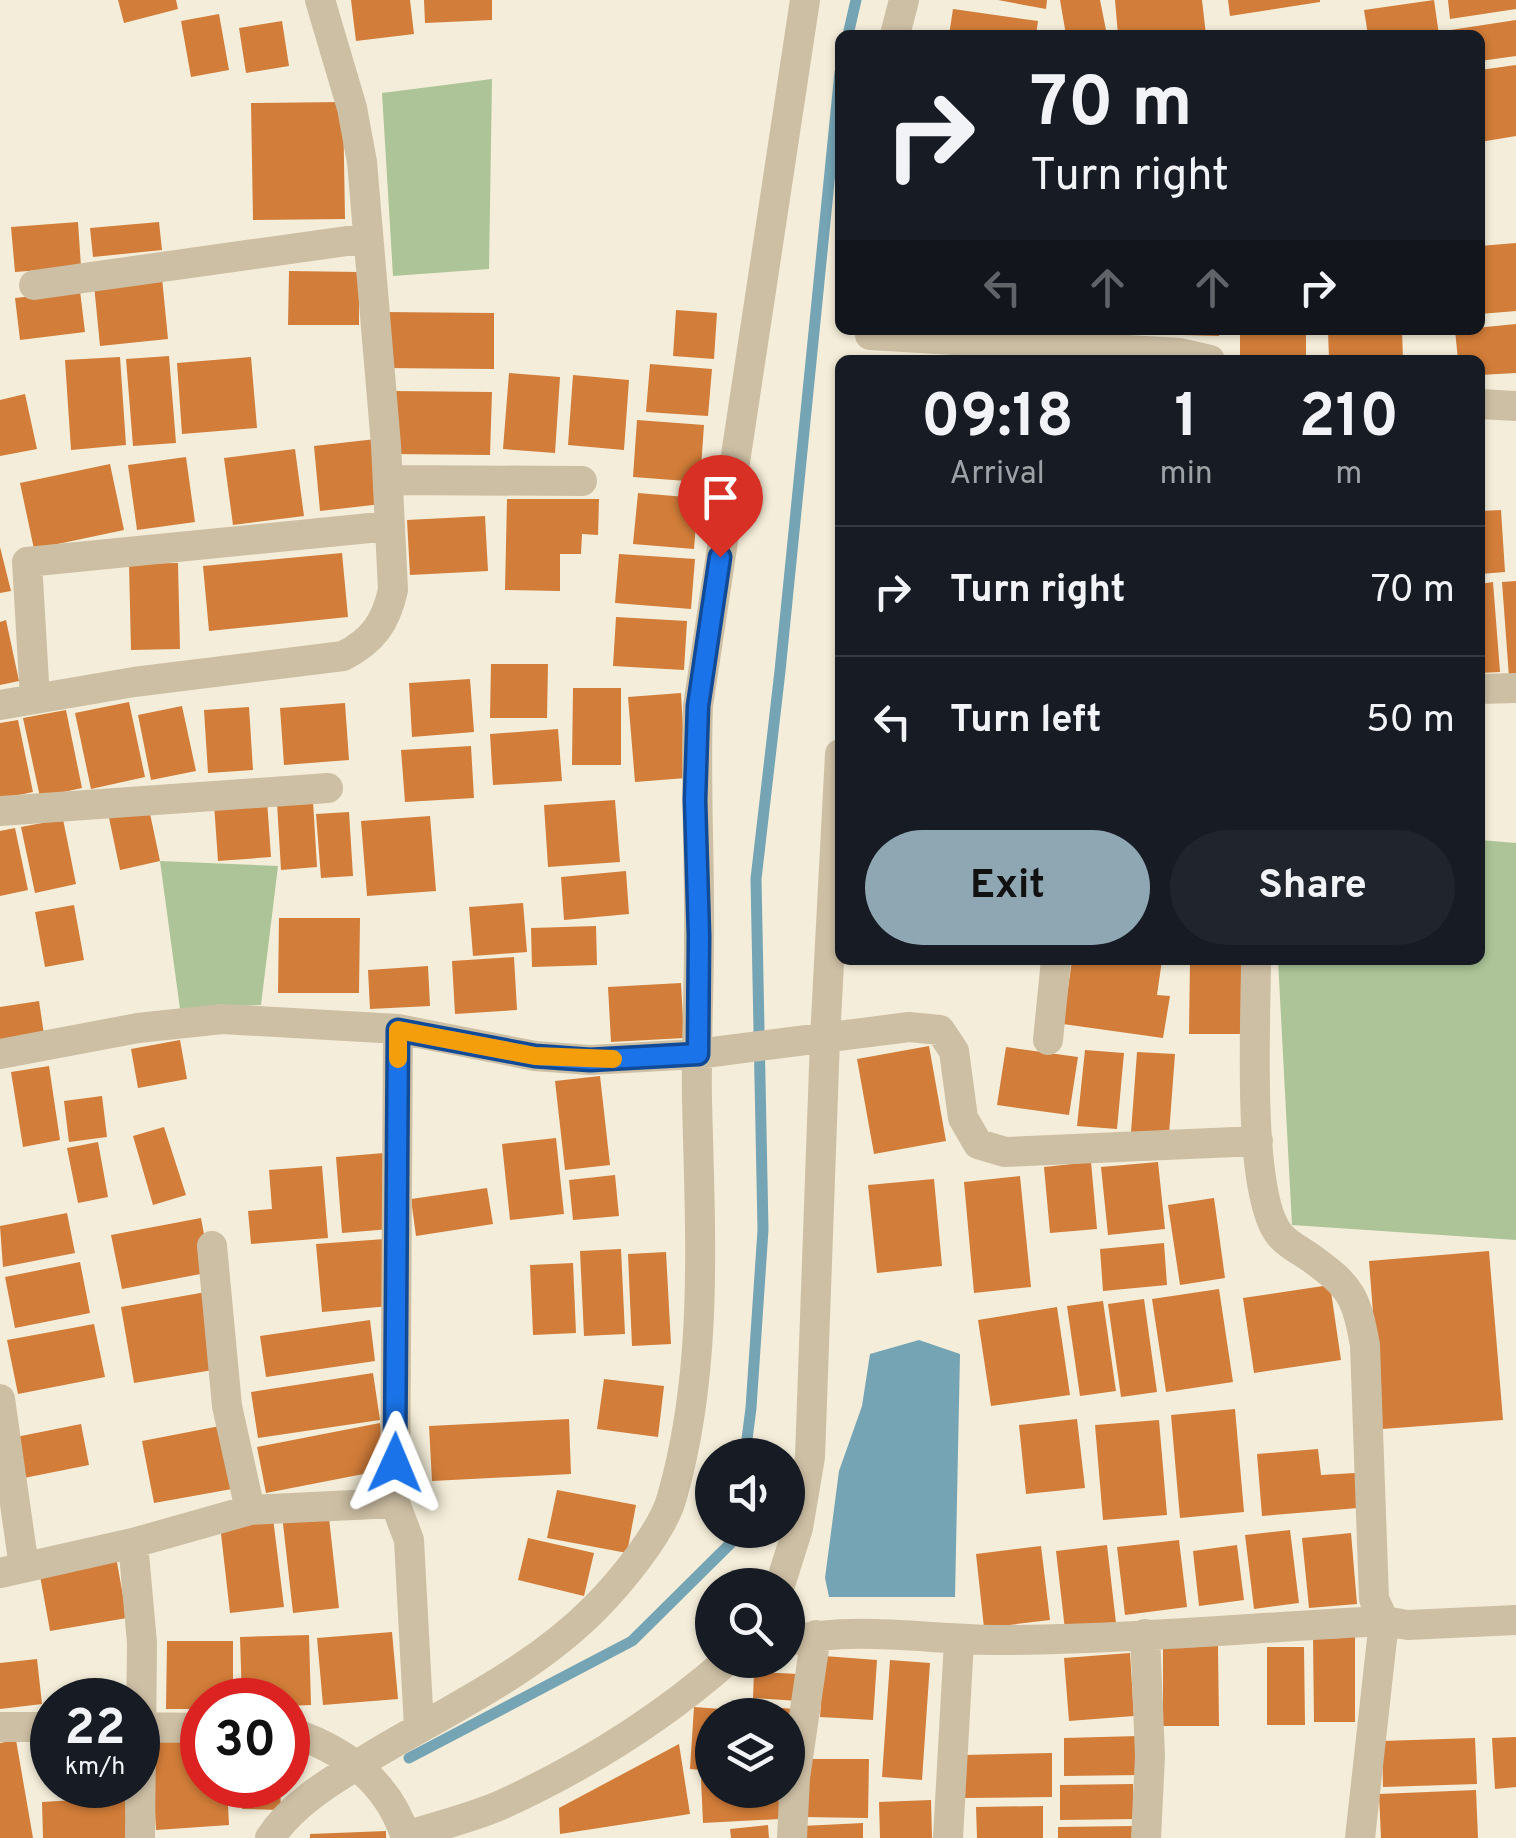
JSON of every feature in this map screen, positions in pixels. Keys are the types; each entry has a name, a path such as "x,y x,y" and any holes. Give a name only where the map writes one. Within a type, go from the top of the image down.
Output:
{"street":[{"path":"0,705 134,682 343,656 362,647 389,610 393,590 388,480 362,162 352,108 320,0"},
{"path":"270,1838 311,1795 522,1666 594,1609 638,1558 671,1501 696,1387 700,1246 695,800 698,706 804,0"},
{"path":"896,30 904,0"},
{"path":"34,285 368,238"},
{"path":"869,342 1187,355"},
{"path":"1485,404 1516,406"},
{"path":"388,480 582,481"},
{"path":"35,699 26,562 390,526"},
{"path":"1485,689 1516,688"},
{"path":"0,810 328,788"},
{"path":"785,1568 798,1528 810,1457 824,1039 835,843"},
{"path":"1048,1040 1056,965"},
{"path":"1256,965 1258,1141 1266,1205 1279,1234 1344,1282 1358,1311 1365,1345 1374,1598 1384,1621 1360,1838"},
{"path":"0,1054 138,1028 222,1019 398,1030 535,1056 590,1060 698,1054 908,1027 940,1030 954,1051 964,1118 978,1144 1005,1152 1258,1141"},
{"path":"398,1030 394,1503 410,1540 419,1728"},
{"path":"212,1246 227,1406 250,1510"},
{"path":"0,1399 12,1570 250,1510 394,1503"},
{"path":"133,1542 141,1678"},
{"path":"805,1638 851,1633 958,1641 1061,1640 1384,1621 1408,1626 1516,1620"},
{"path":"1146,1634 1150,1756 1146,1838"},
{"path":"948,1838 958,1641"},
{"path":"310,1739 357,1765 378,1784 406,1837 498,1806 582,1764 707,1678"},
{"path":"792,1838 800,1678"},
{"path":"0,1727 30,1727"},
{"path":"140,1808 140,1838"}],"green space":[{"path":"492,79 489,269 393,276 382,93"},
{"path":"1485,840 1516,843 1516,1240 1292,1225 1278,965 1485,965"},
{"path":"160,861 278,866 261,1005 180,1009"}],"water":[{"path":"919,1340 960,1354 955,1597 829,1597 825,1578 839,1471 862,1406 870,1354"}],"building":[{"path":"118,0 176,0 178,9 124,23"},
{"path":"351,0 410,0 414,34 356,41"},
{"path":"424,0 492,0 492,20 425,23"},
{"path":"998,0 1047,0 1046,9"},
{"path":"1060,0 1100,0 1106,30 1065,30"},
{"path":"1115,0 1202,0 1205,30 1118,30"},
{"path":"1228,0 1320,0 1320,2 1230,16"},
{"path":"1434,0 1438,30 1367,30 1364,10"},
{"path":"1448,0 1516,0 1516,9 1450,19"},
{"path":"953,9 1038,21 1037,30 950,30"},
{"path":"219,14 229,70 191,77 181,21"},
{"path":"1516,20 1516,56 1485,60 1485,30 1451,30"},
{"path":"282,21 289,66 246,73 239,28"},
{"path":"1516,65 1516,136 1485,141 1485,69"},
{"path":"343,102 345,219 253,220 251,103"},
{"path":"78,222 81,267 15,272 11,227"},
{"path":"159,222 162,250 93,257 90,228"},
{"path":"1516,243 1516,311 1485,314 1485,246"},
{"path":"289,271 359,272 359,325 288,325"},
{"path":"162,278 168,339 100,346 94,285"},
{"path":"80,291 85,332 20,340 15,298"},
{"path":"676,310 717,313 714,359 673,356"},
{"path":"383,312 494,313 494,369 382,368"},
{"path":"1516,324 1516,373 1485,375 1485,355 1458,355 1456,335 1485,335 1485,327"},
{"path":"1240,335 1306,335 1306,355 1240,355"},
{"path":"1328,335 1402,335 1403,355 1329,355"},
{"path":"169,356 176,443 133,446 126,359"},
{"path":"120,357 126,445 71,450 65,360"},
{"path":"251,357 257,428 182,434 177,363"},
{"path":"650,364 712,369 708,416 646,412"},
{"path":"509,373 560,377 555,453 503,449"},
{"path":"573,375 629,380 624,450 568,445"},
{"path":"393,391 492,392 490,455 393,454"},
{"path":"25,394 37,449 0,456 0,400"},
{"path":"637,420 704,425 700,482 633,477"},
{"path":"376,439 382,504 320,511 314,446"},
{"path":"295,449 304,516 233,525 224,458"},
{"path":"186,457 195,522 137,530 128,465"},
{"path":"110,464 124,530 34,549 20,483"},
{"path":"638,493 698,498 694,549 633,544"},
{"path":"507,499 599,499 598,535 582,534 581,554 560,554 560,591 505,590"},
{"path":"1501,510 1505,572 1485,574 1485,511"},
{"path":"485,516 488,571 410,575 407,520"},
{"path":"0,547 11,591 0,593"},
{"path":"342,553 348,617 209,631 203,566"},
{"path":"619,554 695,559 691,609 615,603"},
{"path":"178,563 180,649 131,650 129,564"},
{"path":"1516,581 1516,677 1509,677 1502,582"},
{"path":"1493,582 1500,672 1485,673 1485,583"},
{"path":"616,617 687,621 684,670 613,666"},
{"path":"6,620 19,681 0,685 0,622"},
{"path":"491,664 548,664 547,718 490,718"},
{"path":"470,679 474,732 412,737 409,683"},
{"path":"573,688 621,688 621,765 572,765"},
{"path":"681,693 686,778 635,782 628,697"},
{"path":"129,702 145,777 91,789 75,713"},
{"path":"345,703 349,760 284,765 280,708"},
{"path":"182,706 196,771 151,780 138,715"},
{"path":"249,707 253,770 208,773 204,710"},
{"path":"66,710 82,788 40,797 23,718"},
{"path":"18,720 33,792 0,799 0,723"},
{"path":"558,729 562,781 493,785 490,734"},
{"path":"471,746 474,798 405,802 401,750"},
{"path":"267,800 271,857 218,861 214,804"},
{"path":"615,800 620,862 548,867 544,805"},
{"path":"313,801 317,867 281,870 277,803"},
{"path":"148,804 160,861 120,870 108,813"},
{"path":"349,812 353,876 321,878 316,814"},
{"path":"430,816 436,891 367,896 361,821"},
{"path":"63,819 76,884 35,893 21,827"},
{"path":"15,828 28,890 0,896 0,831"},
{"path":"626,871 629,914 564,920 561,877"},
{"path":"523,903 527,952 473,956 469,907"},
{"path":"74,905 84,960 45,967 35,912"},
{"path":"279,918 360,918 359,993 278,993"},
{"path":"596,926 597,965 532,967 531,928"},
{"path":"514,957 517,1010 455,1014 452,961"},
{"path":"1071,965 1161,965 1157,995 1170,996 1163,1038 1063,1024"},
{"path":"1190,965 1243,965 1242,1034 1189,1034"},
{"path":"428,966 430,1006 370,1009 368,970"},
{"path":"681,983 684,1038 611,1042 608,987"},
{"path":"39,1001 45,1041 0,1048 0,1007"},
{"path":"180,1040 187,1079 138,1088 131,1049"},
{"path":"929,1046 946,1141 874,1154 857,1059"},
{"path":"1006,1047 1078,1057 1069,1115 997,1105"},
{"path":"1085,1050 1124,1053 1117,1129 1077,1126"},
{"path":"1137,1052 1175,1054 1169,1134 1131,1132"},
{"path":"49,1066 60,1140 23,1147 11,1072"},
{"path":"600,1076 610,1165 565,1170 555,1081"},
{"path":"102,1096 107,1137 69,1142 64,1101"},
{"path":"164,1127 186,1195 153,1205 133,1136"},
{"path":"556,1138 564,1214 510,1220 502,1144"},
{"path":"98,1142 108,1197 78,1203 67,1148"},
{"path":"384,1153 390,1229 342,1233 336,1157"},
{"path":"1091,1162 1097,1229 1050,1233 1044,1167"},
{"path":"1158,1162 1165,1229 1108,1235 1101,1167"},
{"path":"322,1166 328,1238 251,1244 248,1211 272,1209 269,1170"},
{"path":"615,1175 619,1216 573,1220 569,1180"},
{"path":"1020,1176 1031,1287 974,1293 964,1182"},
{"path":"934,1179 942,1266 877,1273 868,1185"},
{"path":"487,1188 493,1224 416,1236 411,1199"},
{"path":"1214,1198 1225,1278 1180,1285 1168,1205"},
{"path":"67,1213 75,1253 3,1267 0,1226"},
{"path":"201,1218 211,1272 122,1289 111,1235"},
{"path":"385,1239 390,1306 322,1312 316,1244"},
{"path":"1164,1243 1167,1285 1103,1291 1100,1249"},
{"path":"621,1249 625,1334 584,1336 580,1251"},
{"path":"1489,1251 1503,1420 1382,1429 1369,1261"},
{"path":"666,1252 671,1344 632,1346 628,1254"},
{"path":"80,1262 90,1313 15,1328 5,1277"},
{"path":"573,1263 576,1333 533,1335 530,1265"},
{"path":"1330,1285 1341,1360 1254,1373 1243,1298"},
{"path":"1219,1289 1233,1382 1166,1392 1152,1299"},
{"path":"206,1292 219,1369 134,1383 121,1307"},
{"path":"1144,1299 1157,1392 1121,1397 1108,1304"},
{"path":"1103,1301 1116,1391 1080,1396 1067,1306"},
{"path":"1057,1307 1070,1395 991,1406 978,1320"},
{"path":"370,1320 375,1361 266,1377 260,1336"},
{"path":"94,1324 105,1377 18,1394 7,1340"},
{"path":"373,1373 380,1420 258,1438 251,1392"},
{"path":"604,1379 664,1386 658,1437 597,1429"},
{"path":"1235,1409 1244,1512 1180,1518 1171,1415"},
{"path":"569,1419 571,1474 432,1481 429,1426"},
{"path":"1077,1419 1085,1488 1026,1494 1019,1425"},
{"path":"1159,1420 1167,1515 1103,1520 1095,1425"},
{"path":"380,1423 389,1469 266,1493 257,1447"},
{"path":"81,1424 89,1465 19,1479 11,1438"},
{"path":"220,1426 232,1489 154,1503 142,1441"},
{"path":"1318,1449 1321,1475 1355,1473 1358,1508 1262,1516 1257,1454"},
{"path":"557,1490 636,1505 627,1553 547,1538"},
{"path":"328,1509 339,1608 293,1613 282,1515"},
{"path":"273,1518 284,1607 230,1613 220,1525"},
{"path":"1290,1530 1299,1603 1254,1609 1245,1535"},
{"path":"1351,1533 1357,1604 1309,1608 1302,1538"},
{"path":"528,1538 594,1553 584,1596 518,1580"},
{"path":"1179,1540 1187,1607 1125,1615 1117,1547"},
{"path":"1107,1545 1116,1623 1065,1630 1056,1551"},
{"path":"1237,1545 1244,1600 1199,1606 1193,1551"},
{"path":"1041,1546 1050,1620 984,1628 976,1554"},
{"path":"116,1557 127,1618 50,1631 39,1570"},
{"path":"392,1632 398,1699 323,1705 317,1638"},
{"path":"309,1635 311,1705 310,1678 241,1678 240,1637"},
{"path":"1313,1636 1355,1636 1355,1722 1314,1722"},
{"path":"167,1641 233,1641 233,1678 180,1678 180,1709 166,1709"},
{"path":"1218,1646 1219,1726 1163,1726 1163,1647"},
{"path":"1267,1647 1304,1647 1305,1725 1267,1725"},
{"path":"1130,1653 1134,1716 1069,1721 1064,1658"},
{"path":"824,1656 877,1660 873,1720 820,1717"},
{"path":"37,1659 39,1678 30,1678 30,1705 0,1709 0,1663"},
{"path":"890,1660 930,1663 922,1780 882,1777"},
{"path":"754,1678 799,1678 798,1698 753,1698"},
{"path":"694,1707 695,1769 690,1769"},
{"path":"1139,1736 1140,1775 1064,1776 1064,1738"},
{"path":"180,1737 180,1808 228,1808 229,1825 156,1830 155,1808 160,1808 160,1738"},
{"path":"1516,1737 1516,1787 1495,1789 1492,1738"},
{"path":"1475,1738 1477,1784 1383,1787 1382,1741"},
{"path":"16,1740 33,1838 0,1838 0,1743"},
{"path":"679,1744 690,1814 560,1834 559,1808"},
{"path":"1052,1753 1052,1797 964,1798 963,1755"},
{"path":"805,1759 869,1759 868,1818 803,1817"},
{"path":"1133,1784 1134,1819 1060,1820 1060,1785"},
{"path":"1476,1790 1478,1838 1381,1838 1379,1794"},
{"path":"931,1800 932,1838 880,1838 879,1802"},
{"path":"1043,1806 1043,1838 977,1838 976,1807"},
{"path":"42,1808 126,1808 127,1838 43,1838"},
{"path":"702,1808 779,1808 780,1819 703,1823"},
{"path":"863,1823 863,1838 802,1838 802,1826"},
{"path":"768,1825 769,1838 731,1838 730,1829"},
{"path":"1134,1826 1135,1838 1058,1838 1058,1827"},
{"path":"386,1831 386,1838 310,1838 310,1834"}],"waterway":[{"path":"849,30 856,0"},
{"path":"747,1438 763,1230 756,879 835,122"},
{"path":"409,1758 632,1641 726,1548"}],"slow traffic":[{"path":"398,1059 398,1030 535,1056 613,1059"}],"route":[{"path":"395,1463 398,1030 535,1056 590,1060 698,1054 698,706 720,557"}]}
